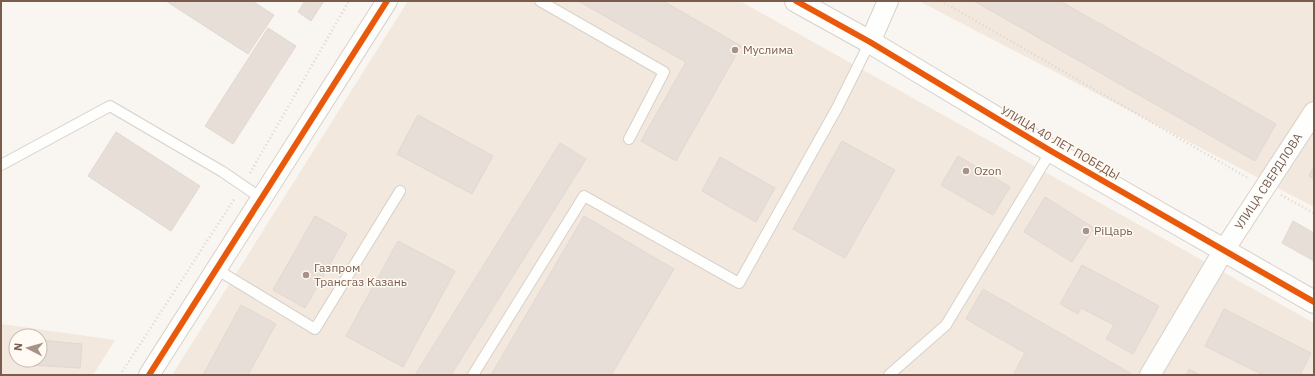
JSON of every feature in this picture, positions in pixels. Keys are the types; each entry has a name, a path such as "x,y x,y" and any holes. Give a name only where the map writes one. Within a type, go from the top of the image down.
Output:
{"street":[{"path":"149,375 387,1"},
{"name":"УЛИЦА 40 ЛЕТ ПОБЕДЫ","path":"796,1 870,42 1051,151 1314,302"},
{"path":"870,42 888,1"},
{"name":"УЛИЦА СВЕРДЛОВА","path":"1150,375 1224,250 1314,112"}],"lane":[{"path":"540,1 664,72 628,139"},
{"path":"473,375 584,196 739,283 837,108 870,42"},
{"path":"1,165 110,106 223,172 261,198"},
{"path":"889,375 946,325 1051,151"},
{"path":"216,269 315,329 400,191"}],"path":[{"path":"941,1 1265,187 1314,213"}],"shaded area":[{"path":"408,1 740,1 1314,323 1314,375 172,375"},
{"path":"919,1 1314,1 1314,207"},
{"path":"1,324 30,328 8,328 8,368 48,368 48,331 115,340 93,375 1,375"}],"building":[{"path":"166,1 252,1 274,15 248,54"},
{"path":"305,1 324,1 311,21 298,12"},
{"path":"578,1 663,1 741,46 676,161 641,141 686,62"},
{"path":"974,1 1060,1 1276,124 1255,161"},
{"path":"268,28 296,46 233,144 205,126"},
{"path":"418,115 493,156 472,194 397,154"},
{"path":"116,132 200,186 171,231 88,176"},
{"path":"842,141 895,170 845,258 793,229"},
{"path":"560,143 586,159 451,375 415,375"},
{"path":"958,156 1010,187 993,215 941,185"},
{"path":"720,157 775,188 756,222 702,191"},
{"path":"1314,166 1314,179 1309,176"},
{"path":"1045,197 1094,228 1072,262 1024,232"},
{"path":"315,216 347,234 305,308 273,290"},
{"path":"584,216 674,269 611,375 491,375"},
{"path":"1293,221 1314,233 1314,261 1282,243"},
{"path":"398,241 455,271 403,367 346,336"},
{"path":"1082,265 1159,306 1133,354 1106,339 1114,325 1081,308 1078,314 1060,304"},
{"path":"983,289 1130,373 1129,375 1013,375 1025,353 966,319"},
{"path":"241,305 276,324 248,375 203,375"},
{"path":"1224,309 1311,353 1300,375 1263,375 1205,346"},
{"path":"48,341 82,344 80,368 48,366"},
{"path":"1189,369 1200,375 1186,375"}],"cycle path":[{"path":"149,375 387,1"},
{"path":"796,1 870,42 1051,151 1314,302"}],"place":[{"name":"Муслима","path":"735,50"},
{"name":"Ozon","path":"966,171"},
{"name":"PiЦарь","path":"1086,231"},
{"name":"Газпром Трансгаз Казань","path":"306,275"}]}
